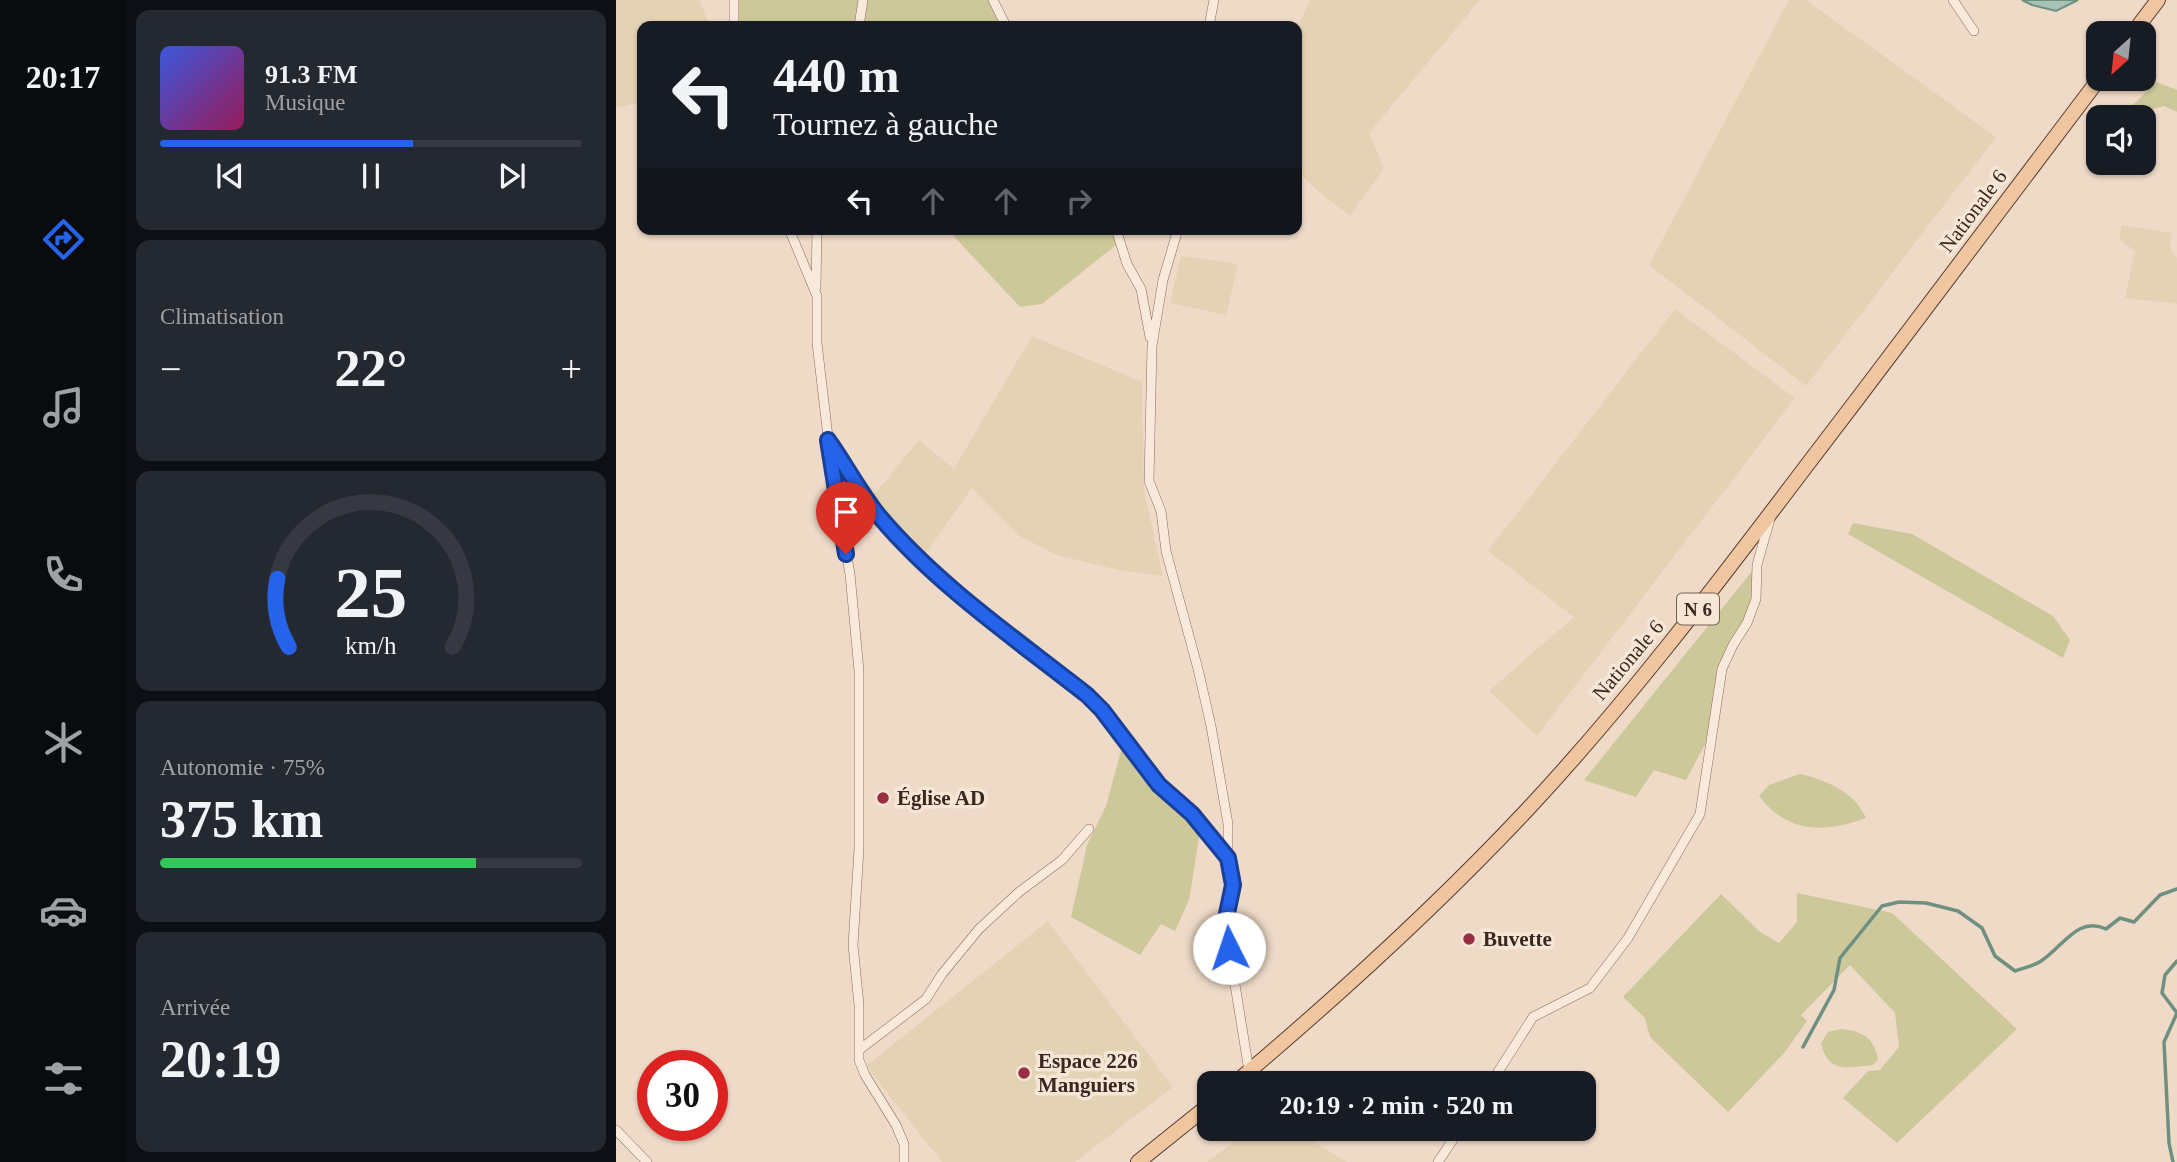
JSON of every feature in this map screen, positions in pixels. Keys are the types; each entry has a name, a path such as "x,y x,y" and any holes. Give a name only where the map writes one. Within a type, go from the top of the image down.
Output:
{"main road":[{"path":"2142,21 2158,0"},
{"name":"Nationale 6","path":"1249,1071 1410,928 1529,808 1674,639 2090,91"},
{"path":"1138,1162 1197,1115"}],"street":[{"path":"734,0 734,21"},
{"path":"860,21 863,0"},
{"path":"993,0 1004,21"},
{"path":"1210,21 1214,0"},
{"path":"1953,0 1974,31"},
{"path":"792,235 817,296"},
{"path":"817,235 817,343 834,488 850,574 859,671 859,849 853,945 859,1005 859,1060 865,1075 896,1125 904,1144 904,1162"},
{"path":"1118,235 1127,264 1141,289 1152,346"},
{"path":"1176,235 1163,280 1152,346 1149,481 1161,511 1168,559 1198,669 1228,824 1228,858 1233,885 1225,923 1249,1071"},
{"path":"828,440 878,515 920,560 968,603 1087,695 1102,710 1159,785 1192,814 1228,858"},
{"path":"1499,1071 1533,1017 1590,988 1628,938 1700,814 1722,669 1747,623 1756,599 1757,565 1772,511"},
{"path":"859,1050 926,999 942,974 979,929 1019,892 1062,860 1089,830"},
{"path":"616,1130 647,1162"},
{"path":"1438,1162 1453,1141"}],"shaded area":[{"path":"616,0 700,0 707,21 637,21 637,103 616,108"},
{"path":"734,0 993,0 1004,21 734,21"},
{"path":"1310,0 1480,0 1369,133 1384,168 1350,216 1302,176 1301,21"},
{"path":"1789,0 1806,0 1996,137 1806,386 1649,265"},
{"path":"2022,0 2078,0 2056,11"},
{"path":"2156,82 2177,90 2177,112 2164,106 2156,108 2156,105 2134,104 2147,91 2156,91"},
{"path":"2121,225 2171,233 2170,248 2177,258 2177,304 2125,298 2135,251 2120,240"},
{"path":"953,235 1118,235 1121,241 1042,304 1020,307"},
{"path":"1181,256 1238,264 1226,315 1170,303"},
{"path":"1675,309 1795,398 1537,736 1489,691 1574,617 1488,551"},
{"path":"1032,336 1142,382 1144,491 1163,576 1119,570 1057,555 1020,536 972,488 924,556 873,496 919,440 954,469"},
{"path":"1853,523 1912,534 2053,616 2070,640 2063,658 1848,534"},
{"path":"1757,565 1756,599 1722,669 1713,729 1686,780 1654,770 1636,797 1584,780"},
{"path":"1124,740 1159,785 1201,825 1189,900 1175,931 1161,924 1140,955 1071,917 1087,845 1106,806"},
{"path":"1800,774 1839,788 1855,801 1866,818 1822,828 1795,824 1782,818 1759,796 1769,785"},
{"path":"1797,893 1892,913 2017,1029 1897,1143 1843,1098 1868,1071 1880,1070 1899,1047 1895,1013 1850,965 1801,1015 1807,1021 1785,1052 1728,1112 1650,1037 1645,1018 1623,997 1721,894 1760,932 1779,943 1797,922"},
{"path":"1048,921 1173,1087 1075,1162 942,1162 866,1066"},
{"path":"1841,1029 1861,1034 1871,1041 1878,1060 1873,1065 1847,1067 1828,1060 1821,1043 1828,1032"},
{"path":"1236,1141 1312,1141 1347,1162 1207,1162"}],"waterway":[{"path":"1803,1047 1834,990 1840,958 1882,906 1899,902 1926,903 1958,911 1982,928 1995,956 2015,971 2041,961 2071,935 2087,926 2106,929 2120,918 2134,922 2160,895 2177,889"},
{"path":"2173,1162 2169,1143 2164,1042 2177,1013 2162,993 2165,975 2177,961"}],"place":[{"name":"Église AD","path":"883,798"},
{"name":"Buvette","path":"1469,939"},
{"name":"Espace 226 Manguiers","path":"1024,1073"}],"route":[{"path":"846,554 828,440 878,515 920,560 968,603 1087,695 1102,710 1159,785 1192,814 1212,837 1228,858 1233,885 1225,923 1229,948"}]}
